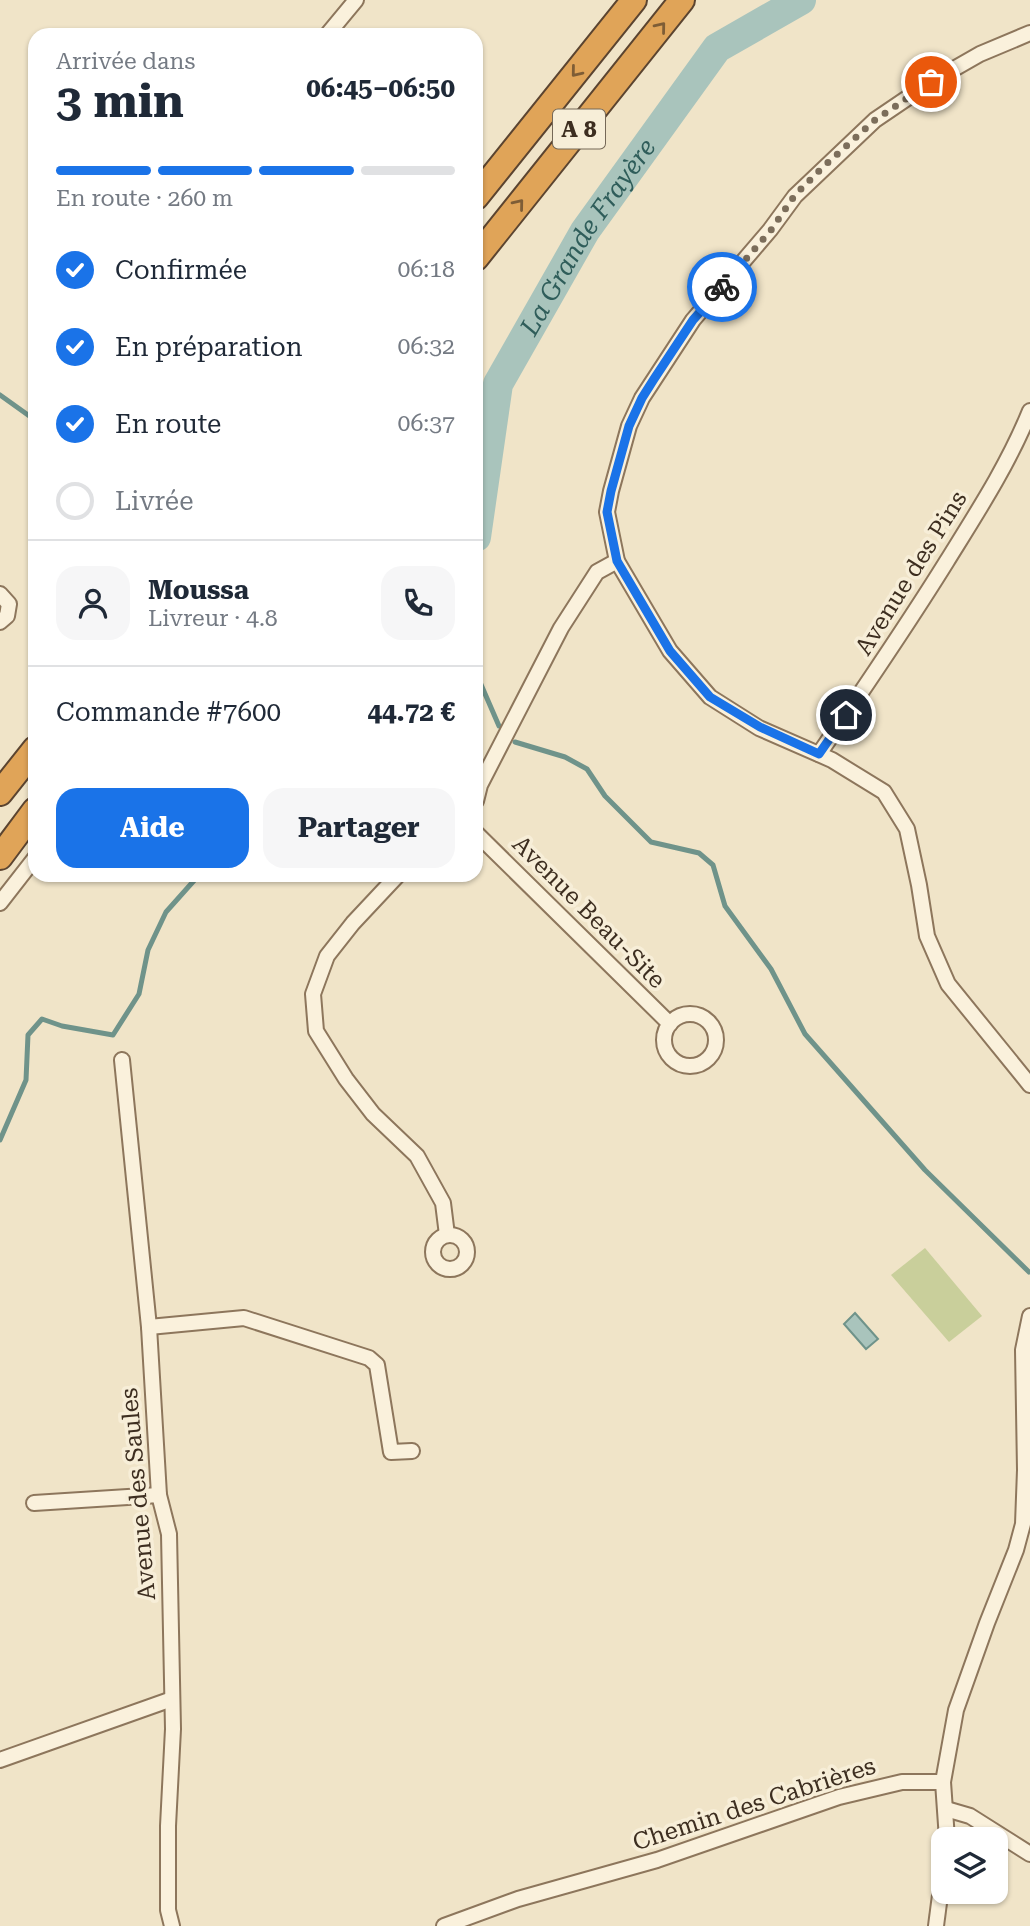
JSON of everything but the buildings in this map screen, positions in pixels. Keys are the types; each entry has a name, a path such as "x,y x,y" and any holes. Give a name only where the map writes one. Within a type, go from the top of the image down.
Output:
{"highway":[{"name":"A 8","path":"483,188 634,0"},
{"name":"A 8","path":"483,249 682,0"},
{"path":"0,793 28,758"},
{"path":"0,857 28,819"}],"street":[{"path":"333,28 356,0"},
{"path":"1030,33 980,54 931,82 875,120 795,195 771,230 693,320 642,398 629,426 607,512 617,561 670,651 710,697 760,727 819,754 884,792 907,829 927,936 948,984 1030,1086"},
{"name":"Avenue des Pins","path":"819,754 887,656 963,536 1013,453 1030,411"},
{"path":"483,779 561,628 597,572 617,561"},
{"path":"0,594 9,604 7,616 0,622"},
{"name":"Avenue Beau-Site","path":"483,840 670,1024"},
{"path":"0,904 28,867"},
{"path":"391,882 327,956 313,994 316,1031 346,1079 373,1114 417,1156 443,1203 447,1234"},
{"name":"Avenue des Saules","path":"122,1060 149,1327 159,1495 169,1534 173,1730 168,1826 168,1910 172,1926"},
{"path":"947,1827 943,1782 956,1710 986,1623 1016,1550 1023,1524 1023,1350 1030,1316"},
{"path":"149,1327 244,1318 369,1358 377,1365 391,1452 412,1451"},
{"path":"34,1503 159,1495"},
{"path":"0,1760 172,1699"},
{"name":"Chemin des Cabrières","path":"443,1926 518,1899 657,1860 839,1797 902,1782 943,1782"},
{"path":"946,1809 970,1816 1030,1854"},
{"path":"936,1926 939,1904"}],"green space":[{"path":"925,1248 982,1316 949,1342 891,1275"}],"water":[{"path":"855,1313 878,1339 866,1349 844,1324"}],"waterway":[{"name":"La Grande Frayère","path":"483,488 498,384 585,231 717,48 801,0"},
{"path":"0,395 28,415"},
{"path":"483,689 499,726"},
{"path":"515,742 565,757 587,769 605,796 651,842 699,853 713,865 725,906 771,969 805,1034 925,1170 1029,1272"},
{"path":"0,1140 26,1080 28,1035 42,1019 62,1026 113,1035 139,994 148,950 166,912 193,882"}],"way so far":[{"path":"722,287 771,230 795,195 823,167 875,120 931,82"}],"route":[{"path":"722,287 693,320 642,398 629,426 607,512 617,561 670,651 710,697 760,727 819,754 846,715"}]}
